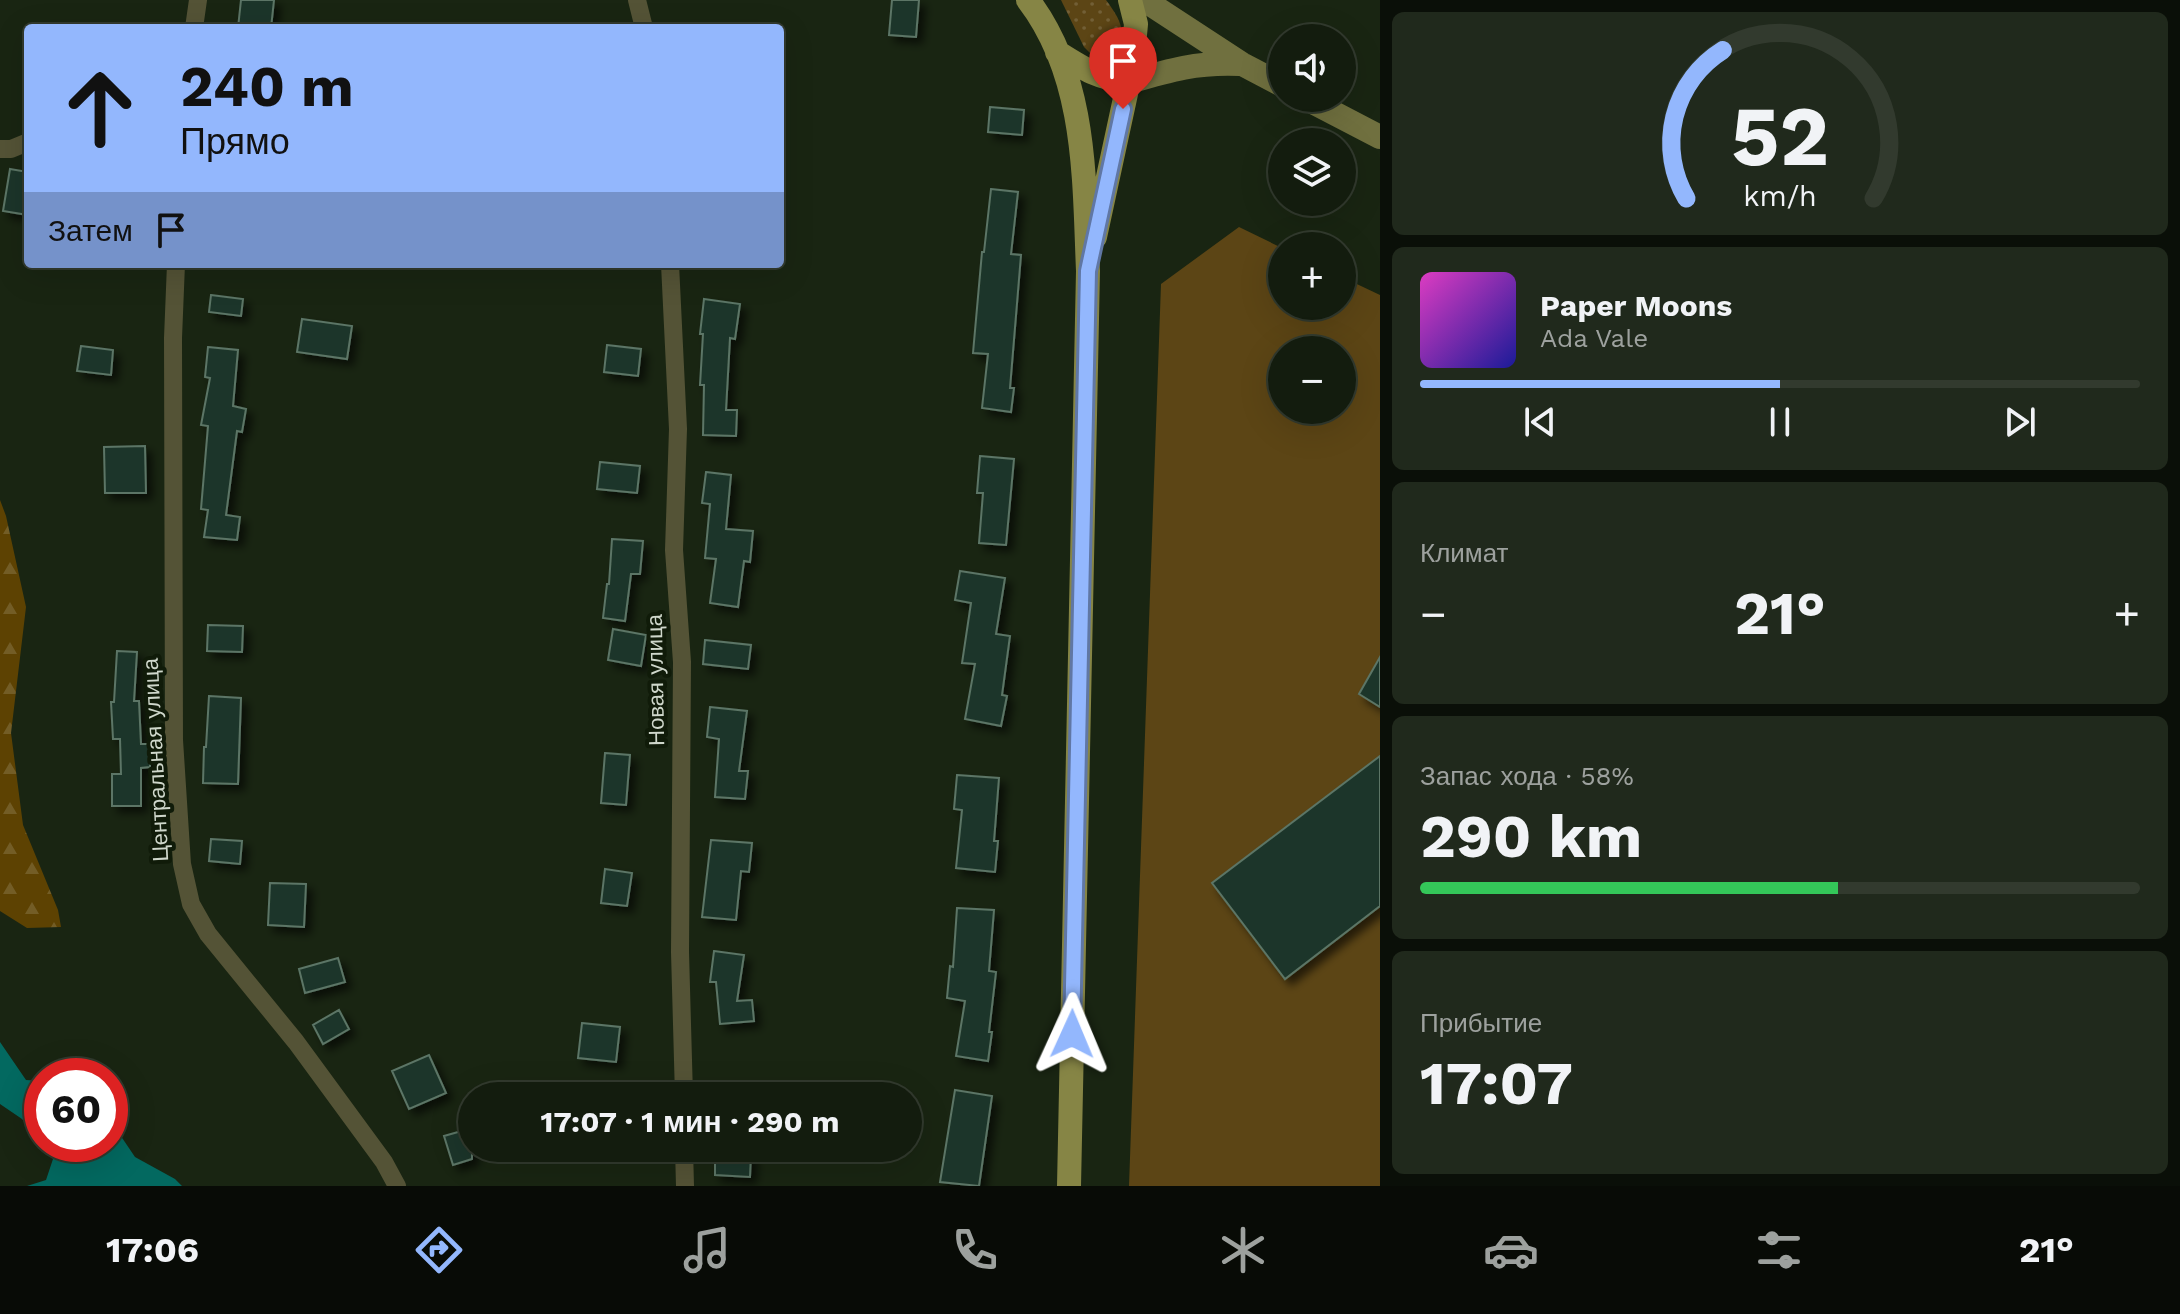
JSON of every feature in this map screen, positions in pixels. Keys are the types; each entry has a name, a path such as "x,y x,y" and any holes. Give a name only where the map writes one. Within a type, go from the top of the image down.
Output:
{"main road":[{"path":"1028,0 1053,42 1086,71 1106,80 1129,82 1191,65 1242,64"},
{"path":"1049,0 1053,42 1077,117 1084,165 1088,271 1069,1186"},
{"path":"1088,271 1129,82 1136,24 1130,0"},
{"path":"1144,0 1268,78"},
{"path":"1332,112 1380,137"}],"street":[{"path":"195,24 198,0"},
{"path":"637,0 643,24"},
{"path":"0,149 24,144"},
{"name":"Центральная улица","path":"176,268 173,338 174,740 182,864 191,904 208,934 296,1042 384,1162 397,1186"},
{"name":"Новая улица","path":"670,268 678,429 674,550 682,662 680,952 684,1082"},
{"path":"684,1162 685,1186"}],"shaded area":[{"path":"1061,0 1106,0 1121,27 1120,57 1102,65 1084,47"},
{"path":"1239,227 1268,241 1268,320 1356,320 1356,284 1380,295 1380,1186 1129,1186 1161,284"}],"green space":[{"path":"0,500 26,607 11,733 23,825 58,910 61,927 27,928 0,911"}],"water":[{"path":"0,1042 24,1077 24,1122 0,1104"},
{"path":"128,1147 135,1157 182,1186 27,1186 46,1180 52,1162 128,1162"}],"building":[{"path":"241,0 274,0 271,24 238,24"},
{"path":"892,0 919,0 916,37 889,35"},
{"path":"990,107 1024,110 1022,135 988,132"},
{"path":"10,169 24,171 24,214 3,211"},
{"path":"991,189 1018,192 1011,254 1021,255 1010,388 1014,388 1011,412 982,408 988,354 973,353"},
{"path":"211,295 243,299 241,316 209,312"},
{"path":"704,299 740,304 735,339 730,338 726,410 737,410 736,436 703,435 704,385 700,385 703,334 700,334"},
{"path":"302,319 352,326 347,359 297,352"},
{"path":"607,345 641,349 638,376 604,372"},
{"path":"81,346 113,350 111,375 77,371"},
{"path":"208,347 238,350 233,406 246,409 242,432 237,431 226,515 240,517 237,540 204,537 208,510 201,509 208,426 201,425 210,378 205,377"},
{"path":"145,446 146,493 105,493 104,447"},
{"path":"980,456 1014,459 1006,545 979,543 983,493 977,493"},
{"path":"600,462 640,466 637,493 597,489"},
{"path":"706,472 731,475 726,529 753,531 750,562 744,561 738,607 710,603 716,559 705,558 710,504 702,503"},
{"path":"612,539 643,541 640,574 631,574 625,621 603,618"},
{"path":"960,571 1005,578 996,634 1010,636 1002,695 1007,696 1001,726 965,719 975,664 962,663 971,603 955,600"},
{"path":"208,625 243,626 242,652 207,651"},
{"path":"613,629 646,635 641,666 608,660"},
{"path":"705,640 751,645 748,669 703,664"},
{"path":"117,651 137,652 134,701 139,701 141,744 150,744 150,767 141,768 141,806 112,806 112,774 121,774 120,739 113,739 111,702 114,702"},
{"path":"1380,657 1380,707 1359,694"},
{"path":"209,696 241,698 238,784 203,783"},
{"path":"710,707 747,711 739,771 748,771 745,799 715,797 719,739 707,737"},
{"path":"605,753 630,755 626,805 601,803"},
{"path":"1380,756 1380,906 1285,979 1212,883"},
{"path":"957,775 999,778 995,872 956,868 962,810 954,809"},
{"path":"211,839 242,841 240,864 209,861"},
{"path":"711,840 752,843 749,872 741,871 736,920 702,917"},
{"path":"605,869 632,873 627,906 601,903"},
{"path":"270,883 306,884 304,927 268,925"},
{"path":"957,908 994,910 989,971 996,972 988,1061 956,1056 965,1001 947,998 950,966 953,967"},
{"path":"714,951 744,955 737,1001 752,1000 754,1021 720,1024 716,982 710,982"},
{"path":"338,958 345,982 305,993 299,969"},
{"path":"339,1010 349,1029 323,1044 313,1025"},
{"path":"582,1023 620,1027 616,1062 578,1058"},
{"path":"429,1055 446,1093 409,1109 392,1071"},
{"path":"955,1090 992,1096 979,1186 940,1182"},
{"path":"458,1132 458,1162 462,1162 453,1165 444,1136"},
{"path":"715,1162 751,1162 750,1177 715,1175"}],"route":[{"path":"1072,1034 1088,271 1123,109"}]}
